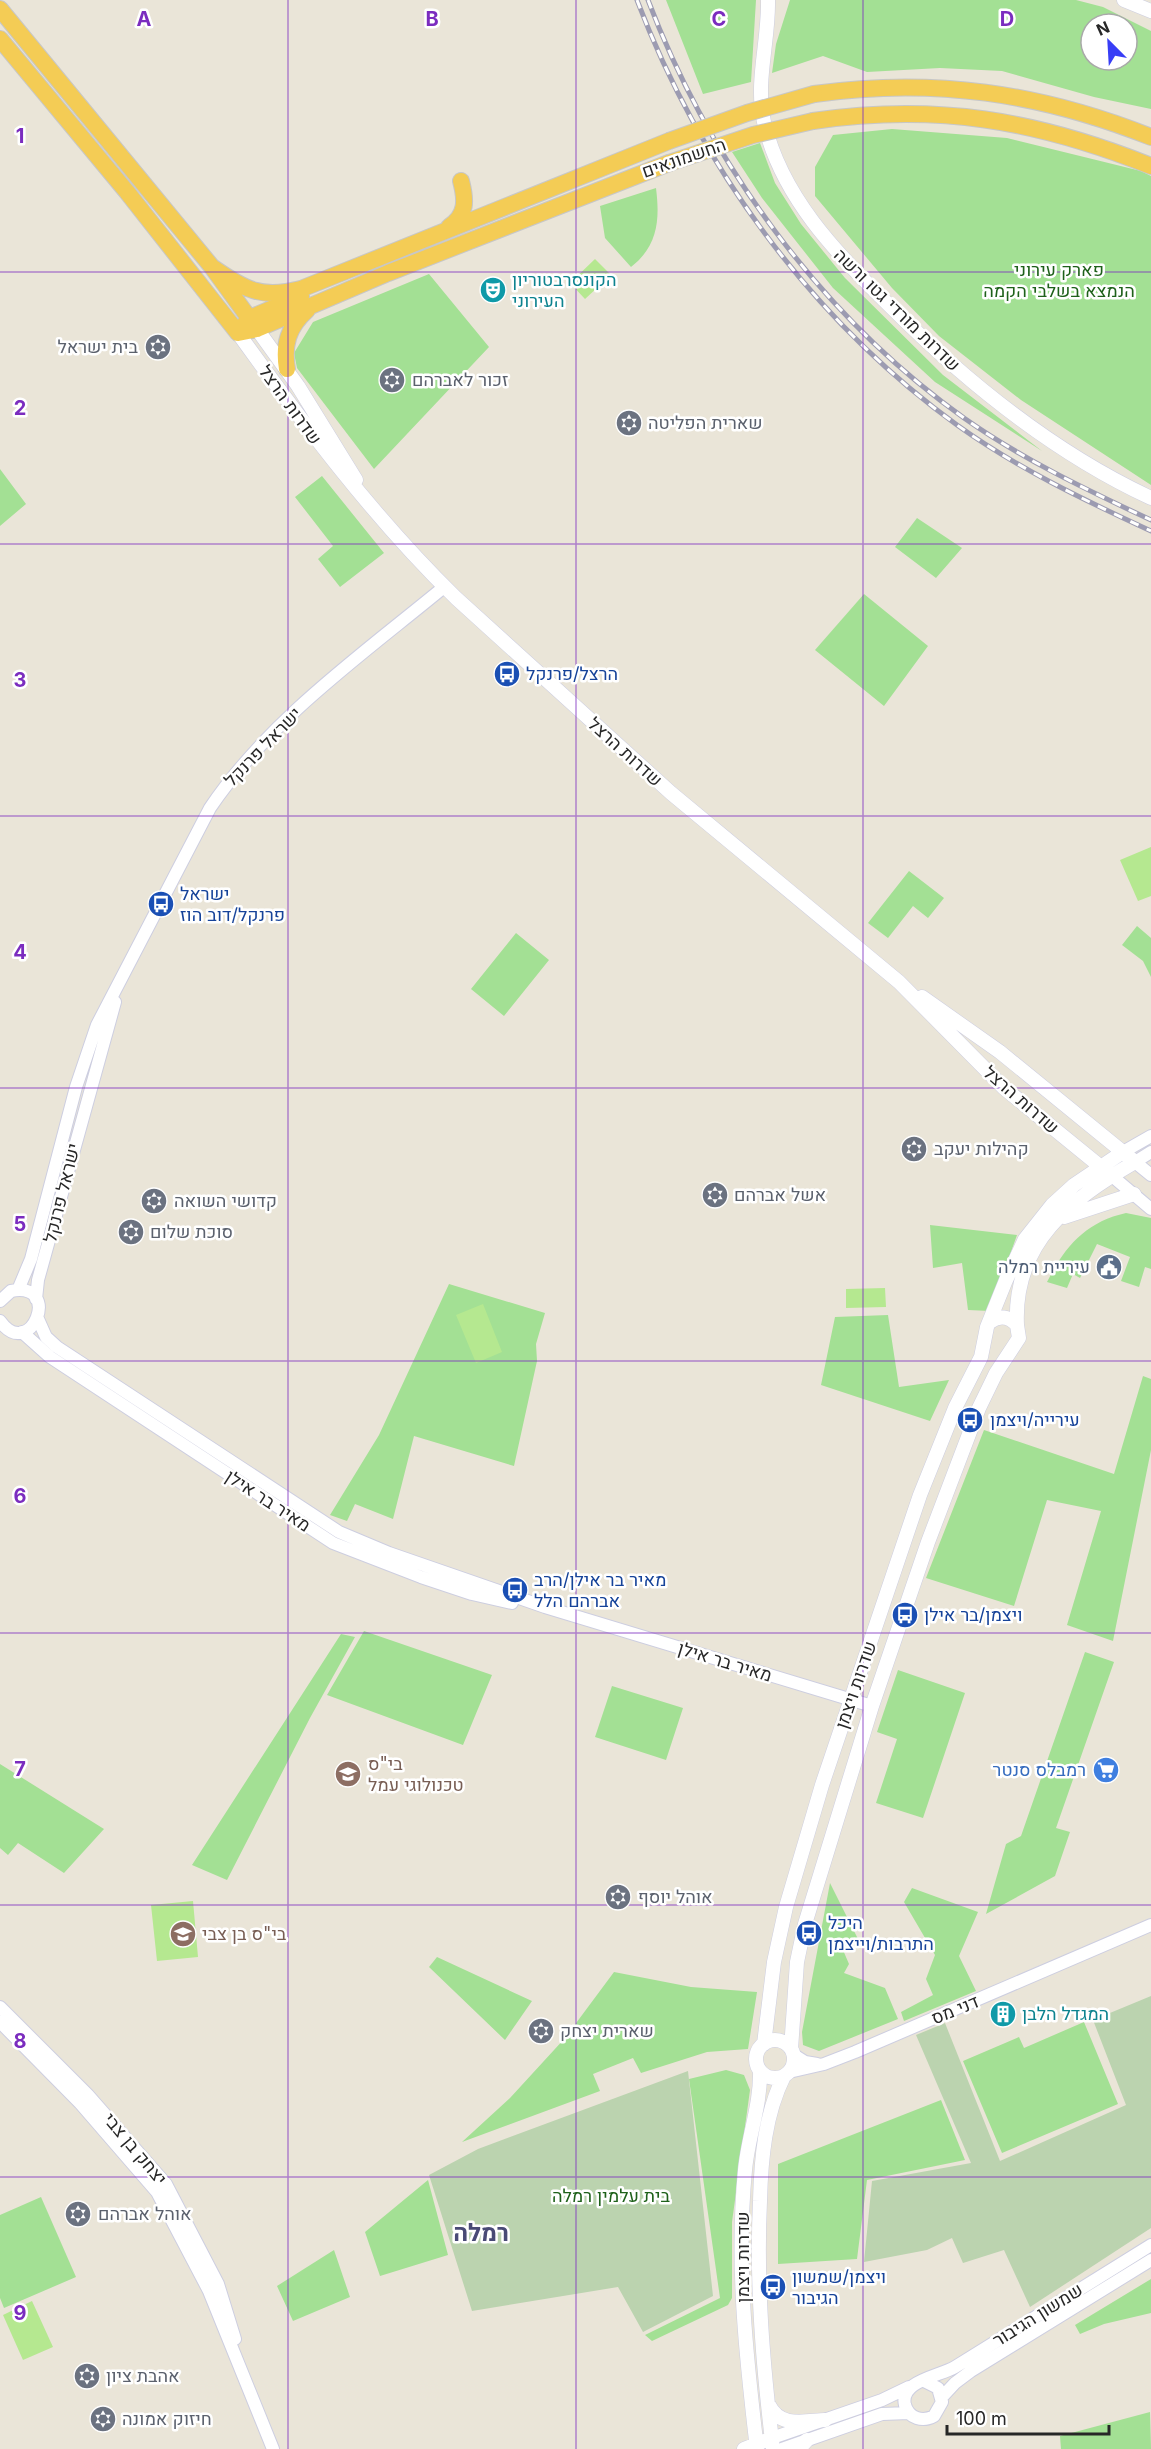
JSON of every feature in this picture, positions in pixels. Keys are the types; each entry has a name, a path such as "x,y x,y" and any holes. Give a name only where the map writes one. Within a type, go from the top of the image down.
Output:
{"highway":[{"path":"0,9 212,267 254,323 333,278"},
{"path":"0,39 121,184 237,333"},
{"name":"החשמונאים","path":"333,278 669,141 747,112 814,94 904,86 968,89 1048,105 1151,137"},
{"name":"החשמונאים","path":"237,333 254,323 314,304 616,182 753,135 813,121 904,112 965,115 1042,130 1151,166"},
{"path":"1112,123 1151,125"},
{"path":"431,237 454,224 463,212 466,198 461,181 474,199 480,203 488,206 513,203"},
{"path":"212,267 254,292 283,294 333,278"},
{"path":"287,369 284,353 286,340 300,316 314,304"}],"main road":[{"name":"שדרות מורדי גטו ורשה","path":"768,0 761,98 772,148 797,197 830,245 926,342 974,385 1063,448 1151,498"},
{"name":"שדרות מורדי גטו ורשה","path":"766,40 776,0"},
{"path":"1124,0 1151,11"},
{"name":"שדרות הרצל","path":"254,323 287,369 369,502"},
{"name":"שדרות הרצל","path":"237,333 324,452 444,587 671,793 899,982 1000,1052 1135,1162"},
{"name":"שדרות הרצל","path":"899,982 993,1078 1112,1176"},
{"path":"1123,1152 1074,1185 1037,1221 1016,1256 990,1322 986,1337 996,1350 1012,1348 1019,1338 1017,1325 1019,1283 1031,1255 1049,1226 1080,1198 1135,1162"},
{"path":"1049,1226 1076,1212 1134,1194"},
{"path":"990,1322 1004,1317 1017,1325"},
{"name":"שדרות ויצמן","path":"764,2044 774,1962 786,1907 822,1785 920,1496 955,1408 981,1357 986,1337"},
{"name":"שדרות ויצמן","path":"793,2052 797,1962 805,1924 872,1706 975,1419 996,1372 1012,1348"},
{"path":"782,2042 793,2052 787,2074 769,2077 760,2071 757,2058 764,2044 782,2042"},
{"name":"שדרות ויצמן","path":"752,2448 741,2246 745,2170 760,2071"},
{"name":"שדרות ויצמן","path":"772,2444 759,2306 758,2247 761,2172 774,2098 787,2074"},
{"path":"768,2403 778,2419 787,2422 825,2420"},
{"path":"752,2448 772,2444"}],"street":[{"name":"ישראל פרנקל","path":"18,1290 32,1259 67,1122 93,1035 188,846 229,779 329,682 444,587"},
{"name":"ישראל פרנקל","path":"38,1319 39,1306 36,1299 38,1280 120,983"},
{"path":"1123,1152 1151,1136"},
{"path":"1135,1162 1151,1152"},
{"name":"שדרות הרצל","path":"1135,1162 1151,1175"},
{"name":"שדרות הרצל","path":"1112,1176 1151,1209"},
{"path":"0,1301 11,1291 18,1290 31,1294 36,1299"},
{"path":"1,1324 9,1330 22,1332 34,1325 38,1319"},
{"name":"מאיר בר אילן","path":"38,1319 46,1337 57,1347 339,1532 389,1553 545,1607 872,1706"},
{"name":"מאיר בר אילן","path":"22,1332 50,1357 333,1543 385,1565 472,1594 545,1607"},
{"name":"דני מס","path":"787,2074 824,2064 984,1998 1151,1925"},
{"name":"יצחק בן צבי","path":"0,2007 88,2095 166,2184 220,2290 247,2390"},
{"name":"יצחק בן צבי","path":"0,2022 86,2110 157,2192 209,2291 247,2390 273,2449"},
{"path":"793,2052 805,2062 824,2064"},
{"name":"שמשון הגיבור","path":"772,2444 825,2420 895,2395 954,2368 1151,2245"},
{"name":"שמשון הגיבור","path":"942,2397 955,2383 971,2372 1151,2260"},
{"path":"782,2449 803,2445 882,2414 909,2413 922,2420 934,2416 941,2407 942,2397 938,2388 918,2383 904,2401 909,2413"}],"green space":[{"path":"666,0 756,0 751,82 703,94"},
{"path":"790,0 1076,0 1103,7 1113,12 1079,12 1079,72 1139,72 1139,25 1151,31 1151,109 1094,97 1002,71 940,68 867,72 823,56 772,73 776,44"},
{"name":"פארק עירוני הנמצא בשלבי הקמה","path":"892,129 1007,138 1141,171 1151,176 1151,485 1021,400 939,336 892,288 815,196 815,167 833,135"},
{"path":"760,143 775,183 801,224 845,278 943,375 1042,451 935,382 833,288 762,198 732,152"},
{"path":"656,188 658,211 655,232 647,250 631,267 605,238 600,206"},
{"path":"595,259 611,275 585,299 570,283"},
{"path":"429,274 489,347 374,469 297,368 294,353 313,322"},
{"path":"0,469 26,504 0,526"},
{"path":"322,476 384,553 340,587 318,559 333,546 295,497"},
{"path":"917,518 962,548 936,578 895,547"},
{"path":"864,594 928,646 884,706 815,650"},
{"path":"1151,847 1151,896 1138,901 1120,860"},
{"path":"909,871 944,898 928,918 913,906 888,938 868,923"},
{"path":"1137,926 1151,938 1151,977 1143,961 1122,945"},
{"path":"516,933 549,960 504,1016 471,989"},
{"path":"1126,1213 1151,1218 1151,1269 1145,1267 1139,1287 1121,1281 1130,1257 1097,1244 1080,1278 1073,1274 1067,1288 1047,1282 1061,1257 1078,1237 1099,1223"},
{"path":"930,1225 1017,1235 990,1311 968,1310 962,1263 933,1268"},
{"path":"449,1284 545,1313 536,1344 537,1361 514,1466 414,1436 393,1519 355,1504 347,1521 330,1515 379,1435"},
{"path":"885,1288 886,1307 846,1308 846,1289"},
{"path":"483,1304 502,1352 476,1363 456,1315"},
{"path":"888,1315 899,1387 949,1380 930,1421 821,1385 835,1317"},
{"path":"1143,1376 1151,1379 1151,1450 1113,1641 1067,1625 1101,1511 1047,1500 1014,1606 926,1578 984,1430 1114,1474"},
{"path":"364,1631 492,1675 463,1745 327,1695"},
{"path":"341,1634 355,1637 310,1718 227,1880 192,1865"},
{"path":"1085,1652 1114,1662 1056,1828 1070,1832 1055,1876 986,1914 1006,1844 1021,1836"},
{"path":"898,1670 965,1693 923,1818 876,1803 897,1739 877,1732"},
{"path":"612,1686 683,1708 666,1760 595,1737"},
{"path":"0,1764 104,1829 64,1873 18,1843 8,1855 0,1848"},
{"path":"830,1883 858,1939 843,1950 849,1964 844,1973 885,1988 898,2019 819,2051 803,2045 802,2032"},
{"path":"912,1888 978,1912 959,1956 976,1991 904,2021 901,2012 933,1995 926,1979 935,1955 904,1902"},
{"path":"193,1901 198,1957 157,1961 151,1905"},
{"path":"437,1957 532,2001 505,2040 429,1967"},
{"path":"614,1972 691,1987 757,1992 748,2049 707,2052 641,2073 633,2058 593,2074 600,2091 462,2142 510,2098 565,2038"},
{"path":"1151,1996 1151,2228 1030,2307 1004,2250 963,2263 952,2238 927,2250 864,2262 872,2181 971,2163 916,2035 945,2023 1000,2161 1126,2105 1093,2020"},
{"path":"1084,2022 1118,2104 1002,2153 963,2061 1019,2037 1024,2048"},
{"path":"726,2070 744,2075 750,2090 732,2222 732,2298 728,2305 652,2341 645,2335 720,2298 689,2079"},
{"name":"בית עלמין רמלה","path":"688,2071 713,2296 643,2332 618,2287 472,2311 429,2175 478,2149"},
{"path":"941,2100 965,2160 867,2180 857,2259 778,2264 778,2164"},
{"path":"428,2180 448,2255 380,2276 365,2232"},
{"path":"41,2197 76,2277 4,2308 0,2298 0,2215"},
{"path":"334,2250 350,2297 293,2321 277,2286"},
{"path":"1151,2279 1151,2313 1104,2324 1080,2334 1075,2325"},
{"path":"32,2301 53,2347 23,2360 3,2315"},
{"path":"1150,2412 1151,2449 1061,2449 1060,2436"}],"railway":[{"path":"637,0 663,62 693,122 728,180 766,235 809,288 855,338 904,383 980,441 1051,482 1151,531"},
{"path":"648,0 703,120 738,177 776,232 818,284 863,333 912,377 986,433 1055,473 1151,520"}],"place":[{"name":"הקונסרבטוריון העירוני","path":"493,290"},
{"name":"בית ישראל","path":"158,347"},
{"name":"זכור לאברהם","path":"392,380"},
{"name":"שארית הפליטה","path":"629,423"},
{"name":"הרצל/פרנקל","path":"507,674"},
{"name":"ישראל פרנקל/דוב הוז","path":"161,904"},
{"name":"קהילות יעקב","path":"914,1149"},
{"name":"אשל אברהם","path":"715,1195"},
{"name":"קדושי השואה","path":"154,1201"},
{"name":"סוכת שלום","path":"131,1232"},
{"name":"עיריית רמלה","path":"1109,1267"},
{"name":"עירייה/ויצמן","path":"970,1420"},
{"name":"מאיר בר אילן/הרב אברהם הלל","path":"515,1590"},
{"name":"ויצמן/בר אילן","path":"905,1615"},
{"name":"רמבלס סנטר","path":"1106,1770"},
{"name":"בי\"ס טכנולוגי עמל","path":"348,1774"},
{"name":"אוהל יוסף","path":"618,1897"},
{"name":"היכל התרבות/וייצמן","path":"809,1933"},
{"name":"בי\"ס בן צבי","path":"183,1934"},
{"name":"המגדל הלבן","path":"1003,2014"},
{"name":"שארית יצחק","path":"541,2031"},
{"name":"אוהל אברהם","path":"78,2214"},
{"name":"ויצמן/שמשון הגיבור","path":"773,2287"},
{"name":"אהבת ציון","path":"87,2376"},
{"name":"חיזוק אמונה","path":"103,2419"}],"district":[{"name":"רמלה","path":"481,2233"}]}
